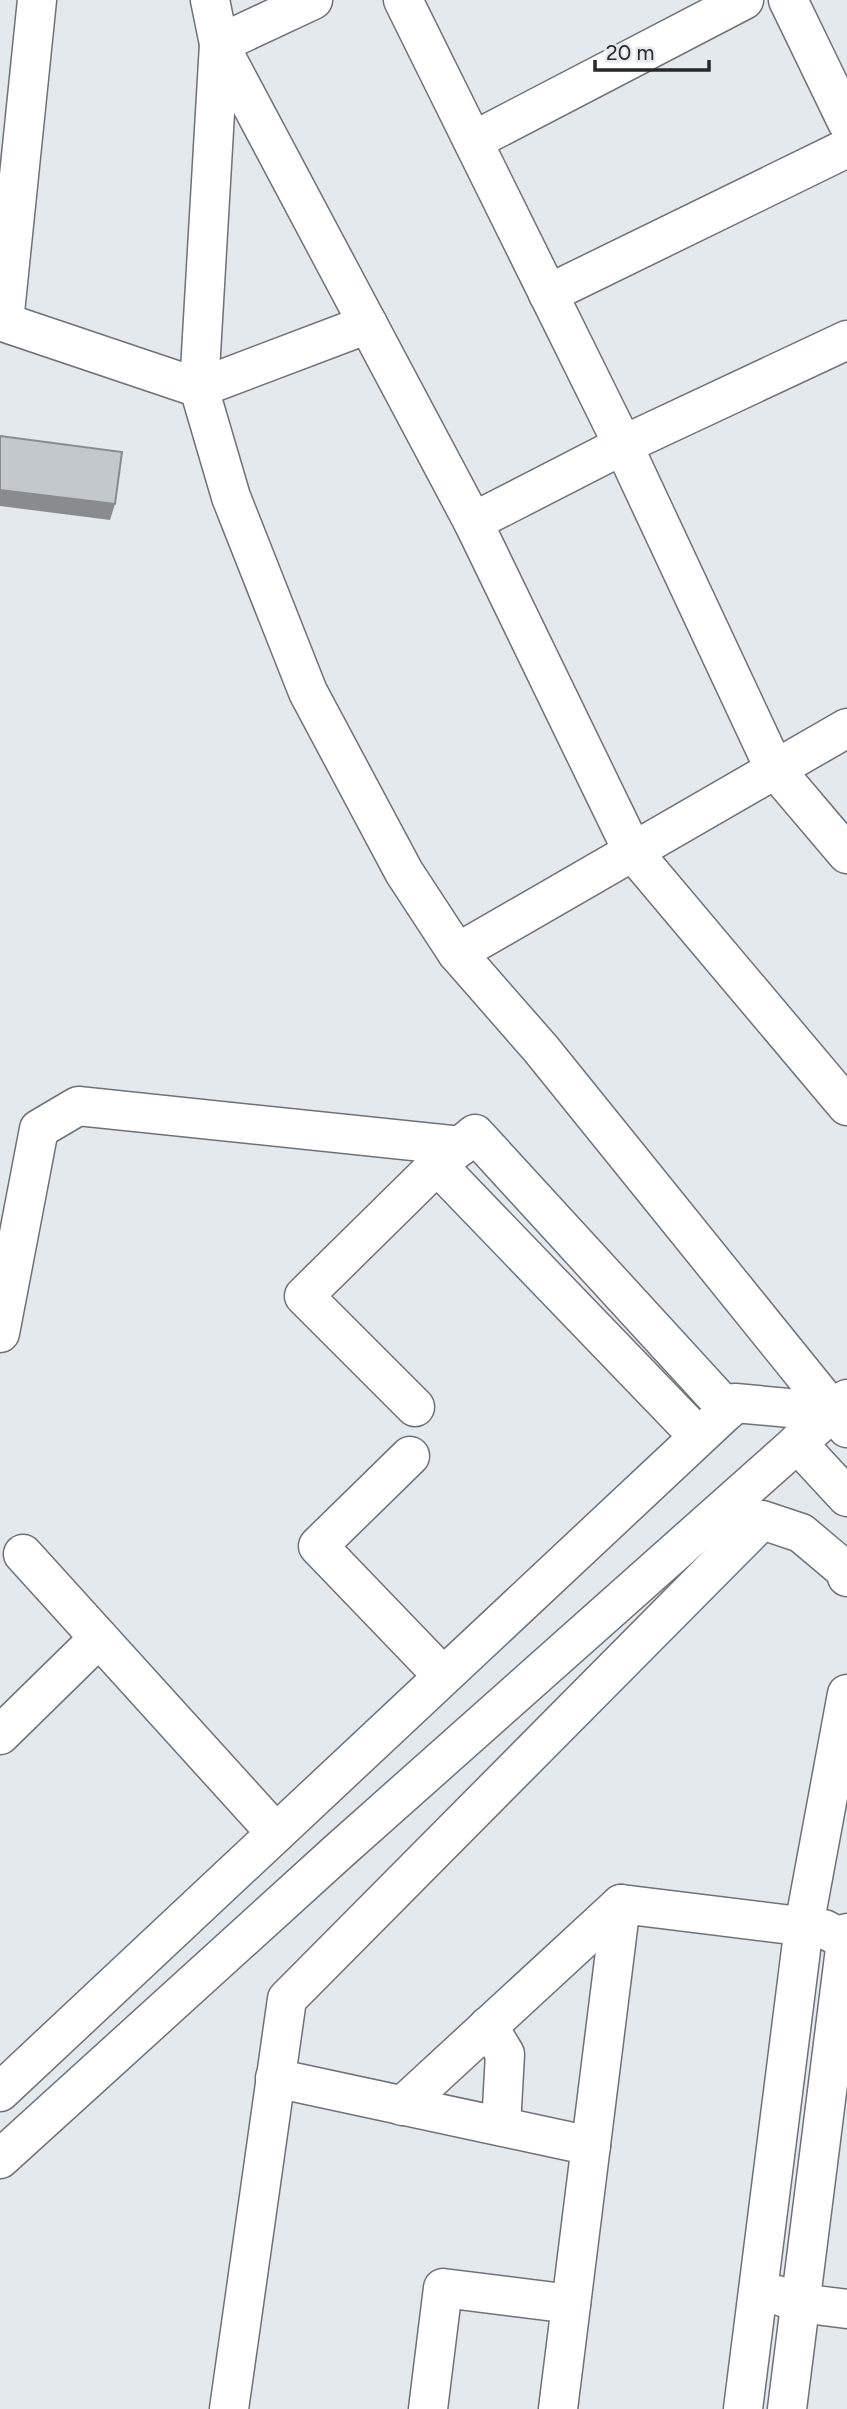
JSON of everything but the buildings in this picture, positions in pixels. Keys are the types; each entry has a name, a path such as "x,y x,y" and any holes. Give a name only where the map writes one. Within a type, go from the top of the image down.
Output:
{"street":[{"path":"37,0 15,67 2,321 199,388 368,324"},
{"path":"210,0 219,44 199,388 231,497 308,692 404,872 457,953 541,1049 842,1413"},
{"path":"219,44 313,0"},
{"path":"403,0 623,445 774,768 847,853"},
{"path":"473,141 744,0"},
{"path":"788,0 847,122"},
{"path":"219,44 473,522 632,852 847,1106"},
{"path":"548,294 847,148"},
{"path":"473,522 623,445 847,340"},
{"path":"457,953 847,728"},
{"path":"0,1333 39,1129 78,1106 449,1155 698,1436"},
{"path":"415,1407 304,1296 449,1155 475,1134 728,1410"},
{"path":"0,2092 735,1403 842,1413"},
{"path":"0,2158 349,1842 797,1443 842,1413"},
{"path":"797,1443 847,1497"},
{"path":"410,1456 318,1546 443,1676"},
{"path":"229,2409 287,1998 762,1520 802,1533 845,1570 847,1577"},
{"path":"23,1554 276,1833"},
{"path":"0,1735 99,1638"},
{"path":"743,2409 804,1926 847,1693"},
{"path":"402,2106 621,1903 824,1929 846,1937 786,2409"},
{"path":"558,2409 621,1903"},
{"path":"488,2026 505,2054 501,2126"},
{"path":"275,2078 591,2146"},
{"path":"428,2409 443,2288 571,2304"},
{"path":"758,2288 800,2302 847,2309"}]}
